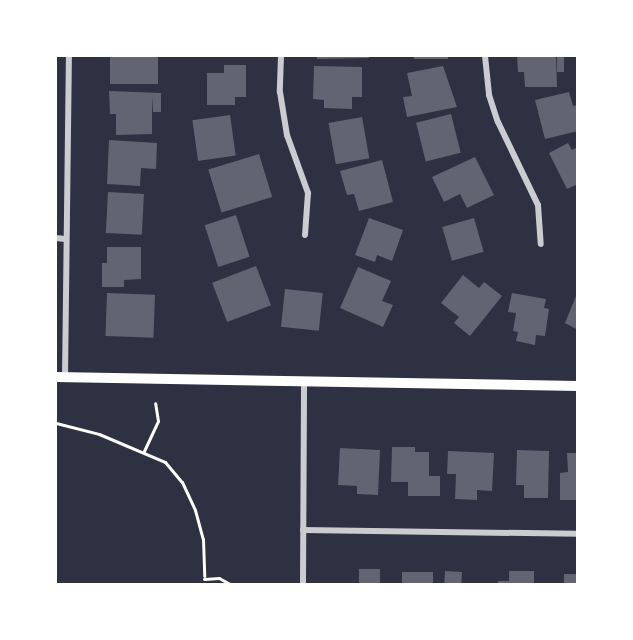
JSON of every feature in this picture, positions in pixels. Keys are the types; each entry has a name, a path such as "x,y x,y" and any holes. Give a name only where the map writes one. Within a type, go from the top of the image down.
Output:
{"main road":[{"path":"60,377 578,386"}],"street":[{"path":"60,377 69,56"},
{"path":"281,56 280,92 287,135 308,193 305,235"},
{"path":"485,56 489,95 498,122 538,205 541,244"},
{"path":"56,238 65,239"},
{"path":"303,585 304,382"},
{"path":"303,530 578,534"}],"path":[{"path":"144,451 158,421 154,403"},
{"path":"56,423 144,451 165,462 182,482 195,510 203,539 204,585"},
{"path":"204,577 219,578 230,585"}],"building":[{"path":"110,56 158,56 158,84 110,84"},
{"path":"317,56 369,56 369,58 317,59"},
{"path":"414,56 448,56 448,59 414,59"},
{"path":"517,56 556,56 557,87 525,87 524,72 518,72"},
{"path":"557,56 564,56 564,72 557,72"},
{"path":"224,65 246,65 246,97 235,97 235,105 207,105 207,73 224,73"},
{"path":"314,66 362,67 362,97 352,97 352,109 324,108 324,100 313,99"},
{"path":"443,66 457,107 407,117 403,97 412,96 407,73"},
{"path":"109,91 161,93 161,112 153,112 152,96 152,134 116,135 116,114 110,114"},
{"path":"569,92 573,106 578,105 578,131 545,139 535,100"},
{"path":"451,114 461,153 426,162 416,123"},
{"path":"230,115 236,156 198,161 192,120"},
{"path":"362,117 369,158 336,164 329,123"},
{"path":"109,140 157,143 156,169 141,168 140,186 107,184"},
{"path":"568,143 572,150 578,147 578,184 567,189 549,153"},
{"path":"259,154 272,197 221,213 208,169"},
{"path":"475,157 494,195 467,208 460,194 444,202 432,177"},
{"path":"382,160 393,202 359,211 354,194 347,195 340,171"},
{"path":"108,192 144,194 142,235 106,233"},
{"path":"236,215 250,257 218,267 205,225"},
{"path":"369,218 403,230 392,261 377,255 375,262 355,255"},
{"path":"474,218 484,252 452,261 442,227"},
{"path":"107,247 141,247 141,279 124,280 124,287 102,287 102,263 107,263"},
{"path":"256,266 271,305 227,322 212,283"},
{"path":"358,267 391,281 382,301 393,305 383,327 340,308"},
{"path":"463,275 479,288 484,282 502,296 470,336 454,323 459,317 441,303"},
{"path":"285,289 323,293 319,331 281,327"},
{"path":"578,291 578,330 565,323"},
{"path":"107,293 155,295 153,338 105,336"},
{"path":"512,293 546,299 544,308 549,309 545,336 536,335 535,345 516,341 518,332 513,331 516,313 508,312"},
{"path":"392,447 415,447 415,452 429,452 429,476 440,476 440,496 408,496 408,482 391,482"},
{"path":"340,448 380,450 378,495 357,494 357,486 338,485"},
{"path":"517,450 549,451 548,498 524,498 524,485 516,485"},
{"path":"448,451 494,453 492,491 477,490 477,500 455,499 456,474 447,474"},
{"path":"567,453 578,453 578,500 560,500 560,473 568,472"},
{"path":"359,569 380,569 380,584 359,584"},
{"path":"445,571 462,572 461,584 444,584"},
{"path":"509,571 534,571 534,584 498,584 498,581 509,581"},
{"path":"402,572 433,572 433,584 402,584"},
{"path":"564,574 578,574 578,584 564,584"}]}
